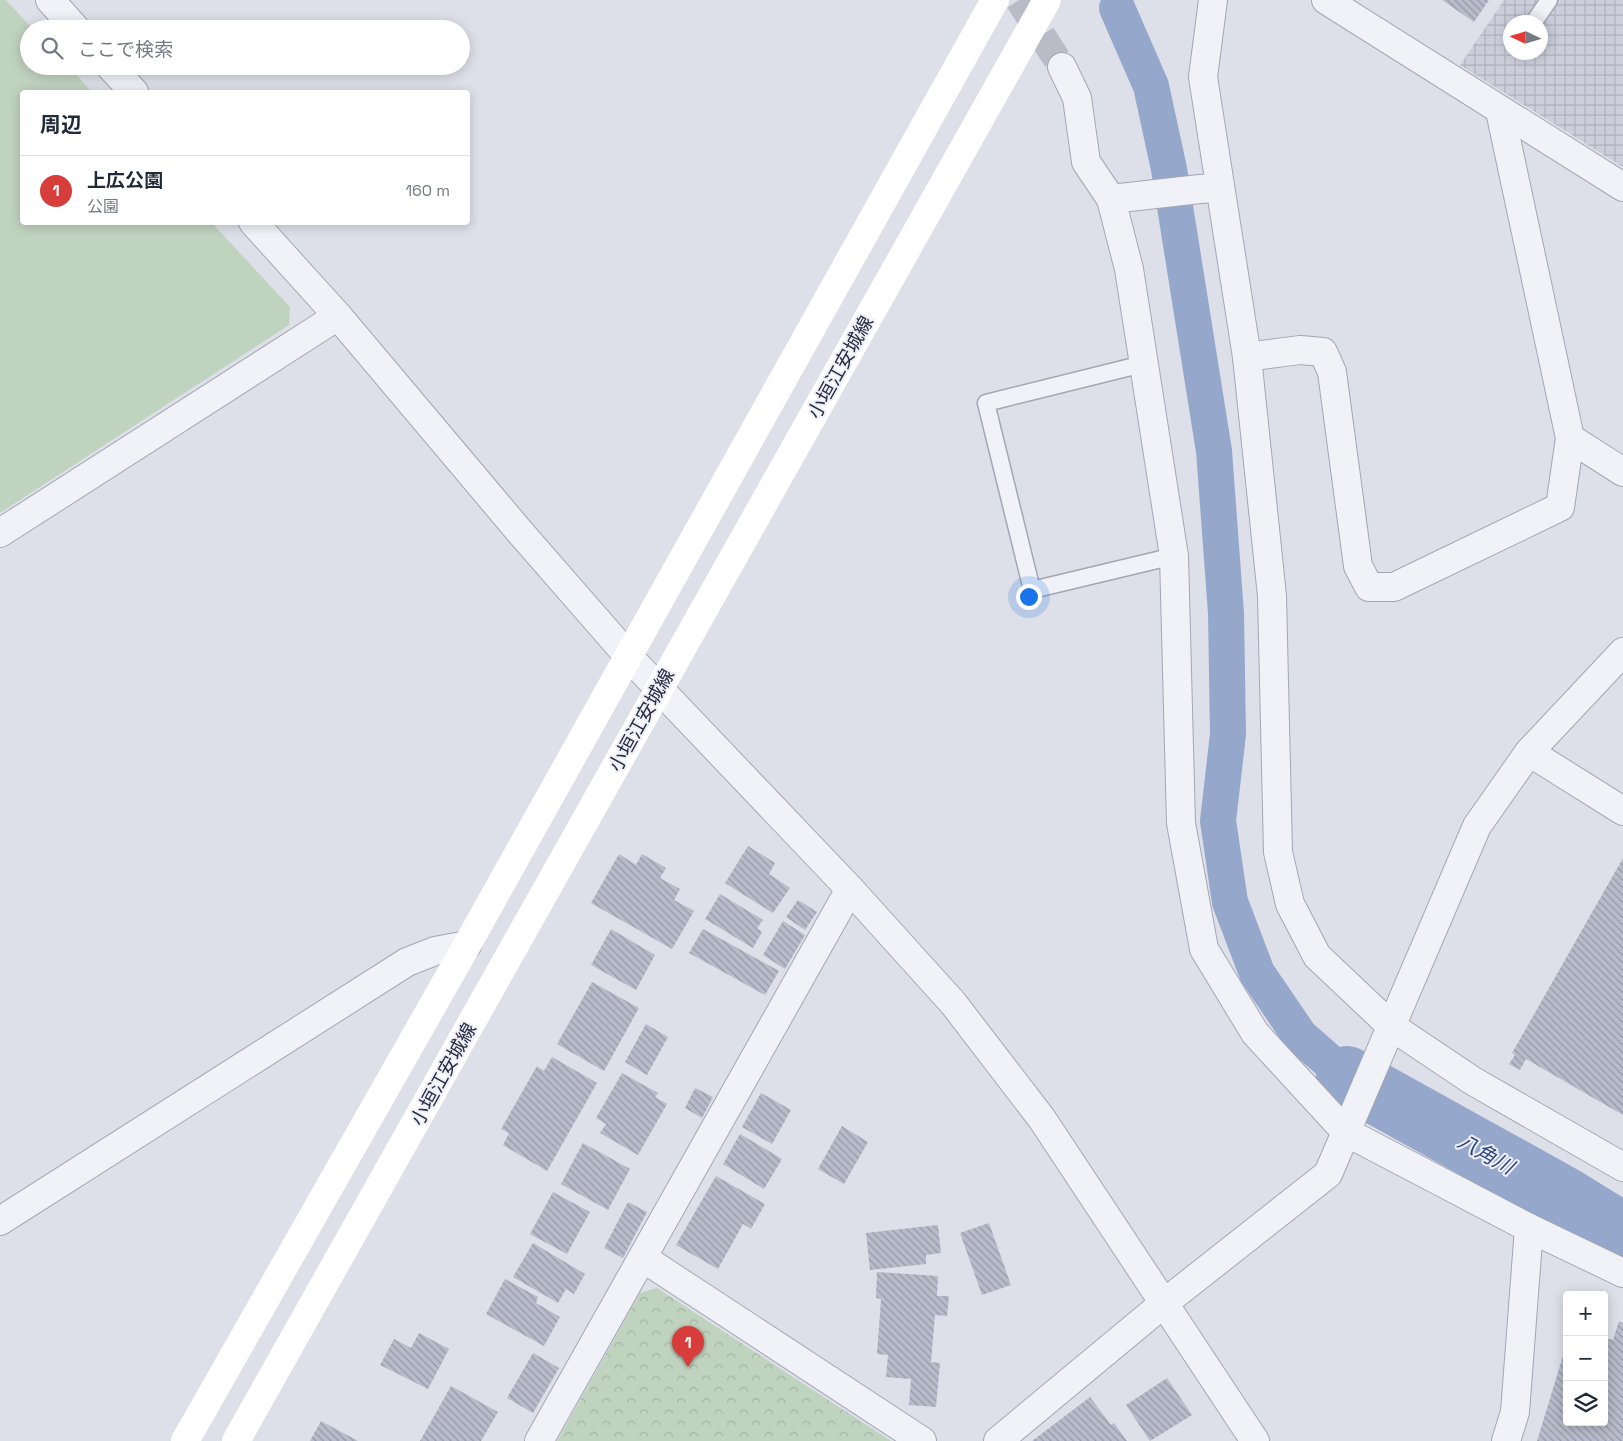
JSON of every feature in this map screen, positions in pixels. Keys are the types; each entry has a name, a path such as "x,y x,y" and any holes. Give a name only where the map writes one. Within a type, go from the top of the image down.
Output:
{"main road":[{"path":"185,1441 629,657 995,0"},
{"name":"小垣江安城線","path":"236,1441 1046,0"}],"street":[{"path":"50,0 68,20"},
{"path":"1213,0 1203,77 1210,189 1247,357 1272,596 1278,852 1290,904 1317,956 1388,1036 1473,1081 1623,1167"},
{"path":"1326,0 1623,187"},
{"path":"1062,68 1077,98 1086,162 1111,199 1129,269 1174,556 1181,823 1204,949 1255,1034 1346,1131 1529,1228 1623,1273"},
{"path":"118,75 132,90"},
{"path":"1247,357 1300,350 1323,352 1332,372 1358,566 1369,587 1394,588 1560,508 1570,438 1500,111"},
{"path":"1111,199 1210,189"},
{"path":"256,225 338,316 520,532 629,657 850,889 953,1003 1042,1119 1254,1441"},
{"path":"0,533 338,316"},
{"path":"1570,438 1623,472"},
{"path":"998,1441 1163,1304 1328,1174 1477,826 1529,752 1623,652"},
{"path":"1529,752 1623,811"},
{"path":"539,1441 850,889"},
{"path":"0,1221 407,962 435,951 467,945"},
{"path":"1506,1441 1515,1412 1529,1228"},
{"path":"643,1258 922,1441"}],"lane":[{"path":"1539,15 1549,0"},
{"path":"1144,364 986,403 1032,590 1174,556"}],"shaded area":[{"path":"1504,0 1623,0 1623,167 1460,65"}],"green space":[{"path":"0,0 6,0 25,20 20,20 20,75 76,75 90,90 20,90 20,225 214,225 290,307 289,325 0,513"},
{"path":"657,1288 891,1441 557,1441 640,1293"}],"building":[{"path":"1442,0 1489,0 1474,22"},
{"path":"748,846 775,863 769,874 790,888 773,913 725,883"},
{"path":"619,854 636,865 642,854 666,868 660,878 680,889 674,900 694,911 672,949 591,903"},
{"path":"1623,858 1623,1115 1526,1059 1520,1070 1509,1064 1515,1055 1512,1053"},
{"path":"720,894 763,920 757,928 762,932 753,948 705,919"},
{"path":"798,900 817,912 805,930 786,917"},
{"path":"783,921 805,935 785,969 763,955"},
{"path":"611,929 655,955 636,990 591,965"},
{"path":"703,929 779,971 765,995 689,953"},
{"path":"592,982 639,1008 604,1071 557,1044"},
{"path":"646,1024 668,1037 647,1075 625,1062"},
{"path":"552,1057 597,1083 547,1171 503,1145 509,1133 501,1129 537,1066 544,1071"},
{"path":"622,1073 658,1093 655,1097 667,1104 638,1155 600,1133 606,1124 596,1118"},
{"path":"695,1088 713,1097 702,1118 685,1108"},
{"path":"761,1093 791,1110 772,1144 742,1127"},
{"path":"842,1126 868,1142 844,1184 818,1169"},
{"path":"740,1134 782,1159 764,1189 723,1164"},
{"path":"583,1143 630,1169 608,1210 561,1184"},
{"path":"716,1176 765,1204 751,1229 743,1224 718,1269 676,1245"},
{"path":"553,1192 590,1212 567,1254 530,1234"},
{"path":"628,1202 647,1212 623,1258 604,1248"},
{"path":"989,1223 1011,1285 982,1295 960,1233"},
{"path":"938,1225 941,1253 926,1255 926,1264 870,1270 866,1233"},
{"path":"533,1243 585,1274 574,1294 566,1289 558,1303 513,1277"},
{"path":"877,1272 938,1276 937,1296 949,1296 947,1316 935,1315 931,1362 940,1363 936,1407 909,1405 911,1379 886,1377 888,1355 877,1354 881,1299 876,1298"},
{"path":"505,1279 538,1297 536,1303 560,1317 544,1346 486,1314"},
{"path":"1619,1321 1623,1323 1623,1441 1537,1441 1563,1356 1563,1426 1608,1426 1608,1339 1613,1340"},
{"path":"419,1333 449,1349 428,1389 380,1365 394,1339 411,1348"},
{"path":"533,1353 559,1368 533,1413 507,1398"},
{"path":"1167,1378 1192,1415 1150,1441 1126,1405"},
{"path":"451,1386 498,1412 481,1441 420,1441"},
{"path":"1090,1397 1111,1425 1114,1423 1127,1441 1032,1441"},
{"path":"321,1421 358,1441 310,1441"}],"waterway":[{"path":"1117,8 1151,86 1169,169 1214,451 1226,613 1228,734 1218,821 1230,902 1257,973 1300,1036 1347,1077"},
{"name":"八角川","path":"1347,1077 1565,1198 1623,1234"}],"tunnel":[{"path":"1019,0 1062,67"}],"place":[{"name":"上広公園","path":"688,1367"}]}
